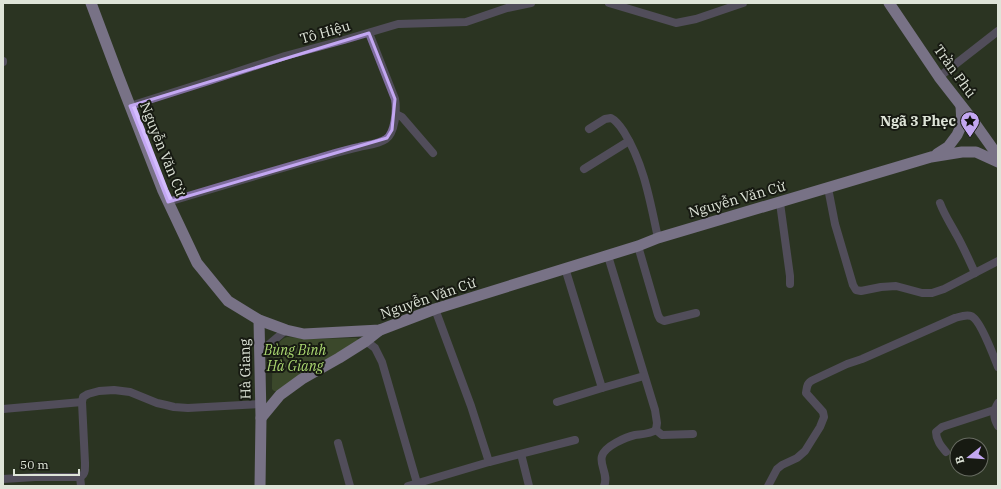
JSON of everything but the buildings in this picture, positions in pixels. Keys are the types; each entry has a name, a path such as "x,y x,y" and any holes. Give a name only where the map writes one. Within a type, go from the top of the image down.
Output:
{"highway":[{"name":"Nguyễn Văn Cừ","path":"91,3 163,191 197,263 228,301 259,320 286,330 304,334 380,330 435,310 565,268 608,256 658,238 931,158 962,152 976,152 998,162"},
{"name":"Trần Phú","path":"890,3 940,77 998,156"},
{"name":"Nguyễn Văn Cừ","path":"931,158 948,147 957,135 962,124 961,106"},
{"name":"Hà Giang","path":"259,320 261,418 260,486"},
{"name":"Hà Giang","path":"261,418 280,395 296,383 366,341 380,330"}],"street":[{"name":"Tô Hiệu","path":"130,106 209,82 286,56 398,24 466,22 507,8 531,3"},
{"path":"609,3 676,23 696,19 743,3"},
{"path":"940,77 998,31"},
{"path":"168,202 384,140 390,135 396,114 395,99 369,33"},
{"path":"396,114 402,117 433,153"},
{"path":"589,129 605,119 611,118 619,124 630,140 646,182 658,238"},
{"path":"584,169 630,140"},
{"path":"828,188 835,224 853,285 856,290 861,291 881,286 896,286 922,293 932,293 944,289 998,261"},
{"path":"780,203 790,284"},
{"path":"940,203 968,256 975,273"},
{"path":"638,246 660,319 664,321 696,313"},
{"path":"608,256 655,410 657,423 656,430"},
{"path":"565,268 602,388"},
{"path":"435,310 468,399 489,462"},
{"path":"768,486 776,469 797,458 805,451 820,427 824,417 823,412 806,393 808,382 955,318 970,315 974,318 984,336 995,351 998,367"},
{"path":"260,352 286,330"},
{"path":"366,341 375,348 382,362 417,483"},
{"path":"557,402 644,376"},
{"path":"3,479 80,476 84,474 82,402 83,397 88,394 99,391 114,390 130,392 157,403 174,407 188,408 260,404"},
{"path":"3,409 82,402"},
{"path":"996,407 994,417 998,425"},
{"path":"946,452 936,436 936,432 942,427 996,407"},
{"path":"656,430 662,435 693,434"},
{"path":"604,486 606,484 602,456 605,451 610,446 634,436 656,430"},
{"path":"408,486 489,462 575,440"},
{"path":"338,443 350,486"},
{"path":"521,454 530,486"},
{"path":"80,476 81,486"}],"highlighted area":[{"path":"369,33 395,99 392,130 387,138 168,202 130,106"}],"green space":[{"name":"Bùng Binh Hà Giang","path":"287,337 314,339 356,338 360,340 274,391 272,386 275,351 282,340"}],"place":[{"name":"Ngã 3 Phẹc","path":"970,138"}]}
